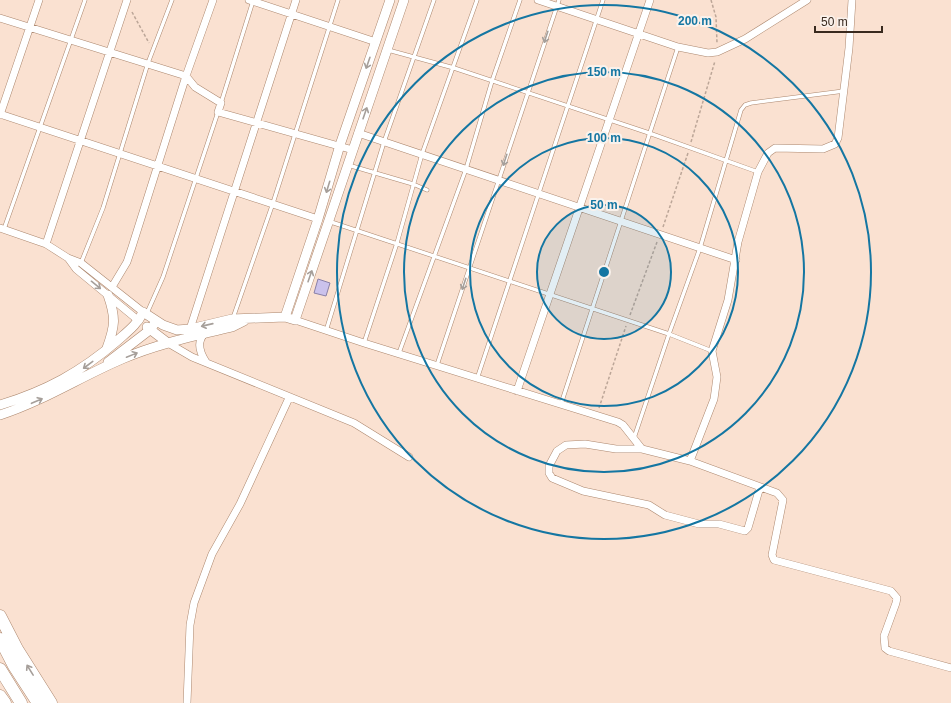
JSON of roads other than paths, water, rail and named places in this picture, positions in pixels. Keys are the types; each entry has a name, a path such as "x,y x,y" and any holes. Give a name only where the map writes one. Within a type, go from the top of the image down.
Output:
{"highway":[{"path":"0,616 17,649 51,703"},
{"path":"0,639 14,666 38,703"},
{"path":"0,669 21,703"},
{"path":"0,696 5,703"}],"street":[{"path":"39,0 0,114 318,219"},
{"path":"112,287 121,272 132,247 159,166 186,76 213,0"},
{"path":"252,0 376,42"},
{"path":"190,329 296,0"},
{"path":"285,317 318,219 340,145 390,0"},
{"path":"295,320 404,0"},
{"path":"538,0 558,3 596,20 678,47 703,53 717,52 755,34 807,0"},
{"path":"517,391 650,0"},
{"path":"794,0 795,8"},
{"path":"690,461 714,399 717,377 712,351 728,300 740,232 758,172 768,153 775,148 823,149 835,144 840,131 852,0"},
{"path":"46,244 109,51 127,1"},
{"path":"0,18 186,76 195,87 221,103 218,112 340,145 353,150"},
{"path":"358,133 736,260"},
{"path":"2,229 46,244 68,258 81,263 156,321 174,329 190,329 232,320 285,317 364,344 597,415 621,424 642,449"},
{"path":"68,258 76,269 108,296 182,353 289,398 354,423 409,457"},
{"path":"106,350 114,324 114,316 108,296"},
{"path":"0,405 31,395 63,381 106,350 139,321 145,313"},
{"path":"0,415 49,396 98,370 137,353 168,343 232,327 246,320"},
{"path":"98,370 151,329 156,321"},
{"path":"204,334 200,340 200,345 206,362"},
{"path":"187,703 190,625 194,603 212,554 240,504 289,398"},
{"path":"760,487 748,528 745,531 719,524 699,524 665,515 649,506 583,491 552,478 549,473 549,466 557,451 566,445 585,444 616,449 642,449 690,461 760,487 777,494 783,500 772,555 774,560 891,591 896,598 896,603 884,636 885,648 889,651 951,668"}],"lane":[{"path":"2,229 72,40 85,0"},
{"path":"81,263 104,208 148,63 172,0"},
{"path":"221,103 252,0"},
{"path":"232,320 273,203 338,0"},
{"path":"326,331 384,142 434,0"},
{"path":"364,344 397,243 422,154 454,68 477,0"},
{"path":"398,354 466,169 492,81 520,0"},
{"path":"477,379 566,106 603,0"},
{"path":"437,366 558,3"},
{"path":"561,404 648,133 678,47"},
{"path":"386,50 454,68 648,133 689,149 758,172"},
{"path":"633,440 700,248 741,110 751,103 844,91"},
{"path":"145,313 163,277 197,179 218,112"},
{"path":"348,165 413,184 427,190"},
{"path":"328,221 628,320 712,351"}]}
